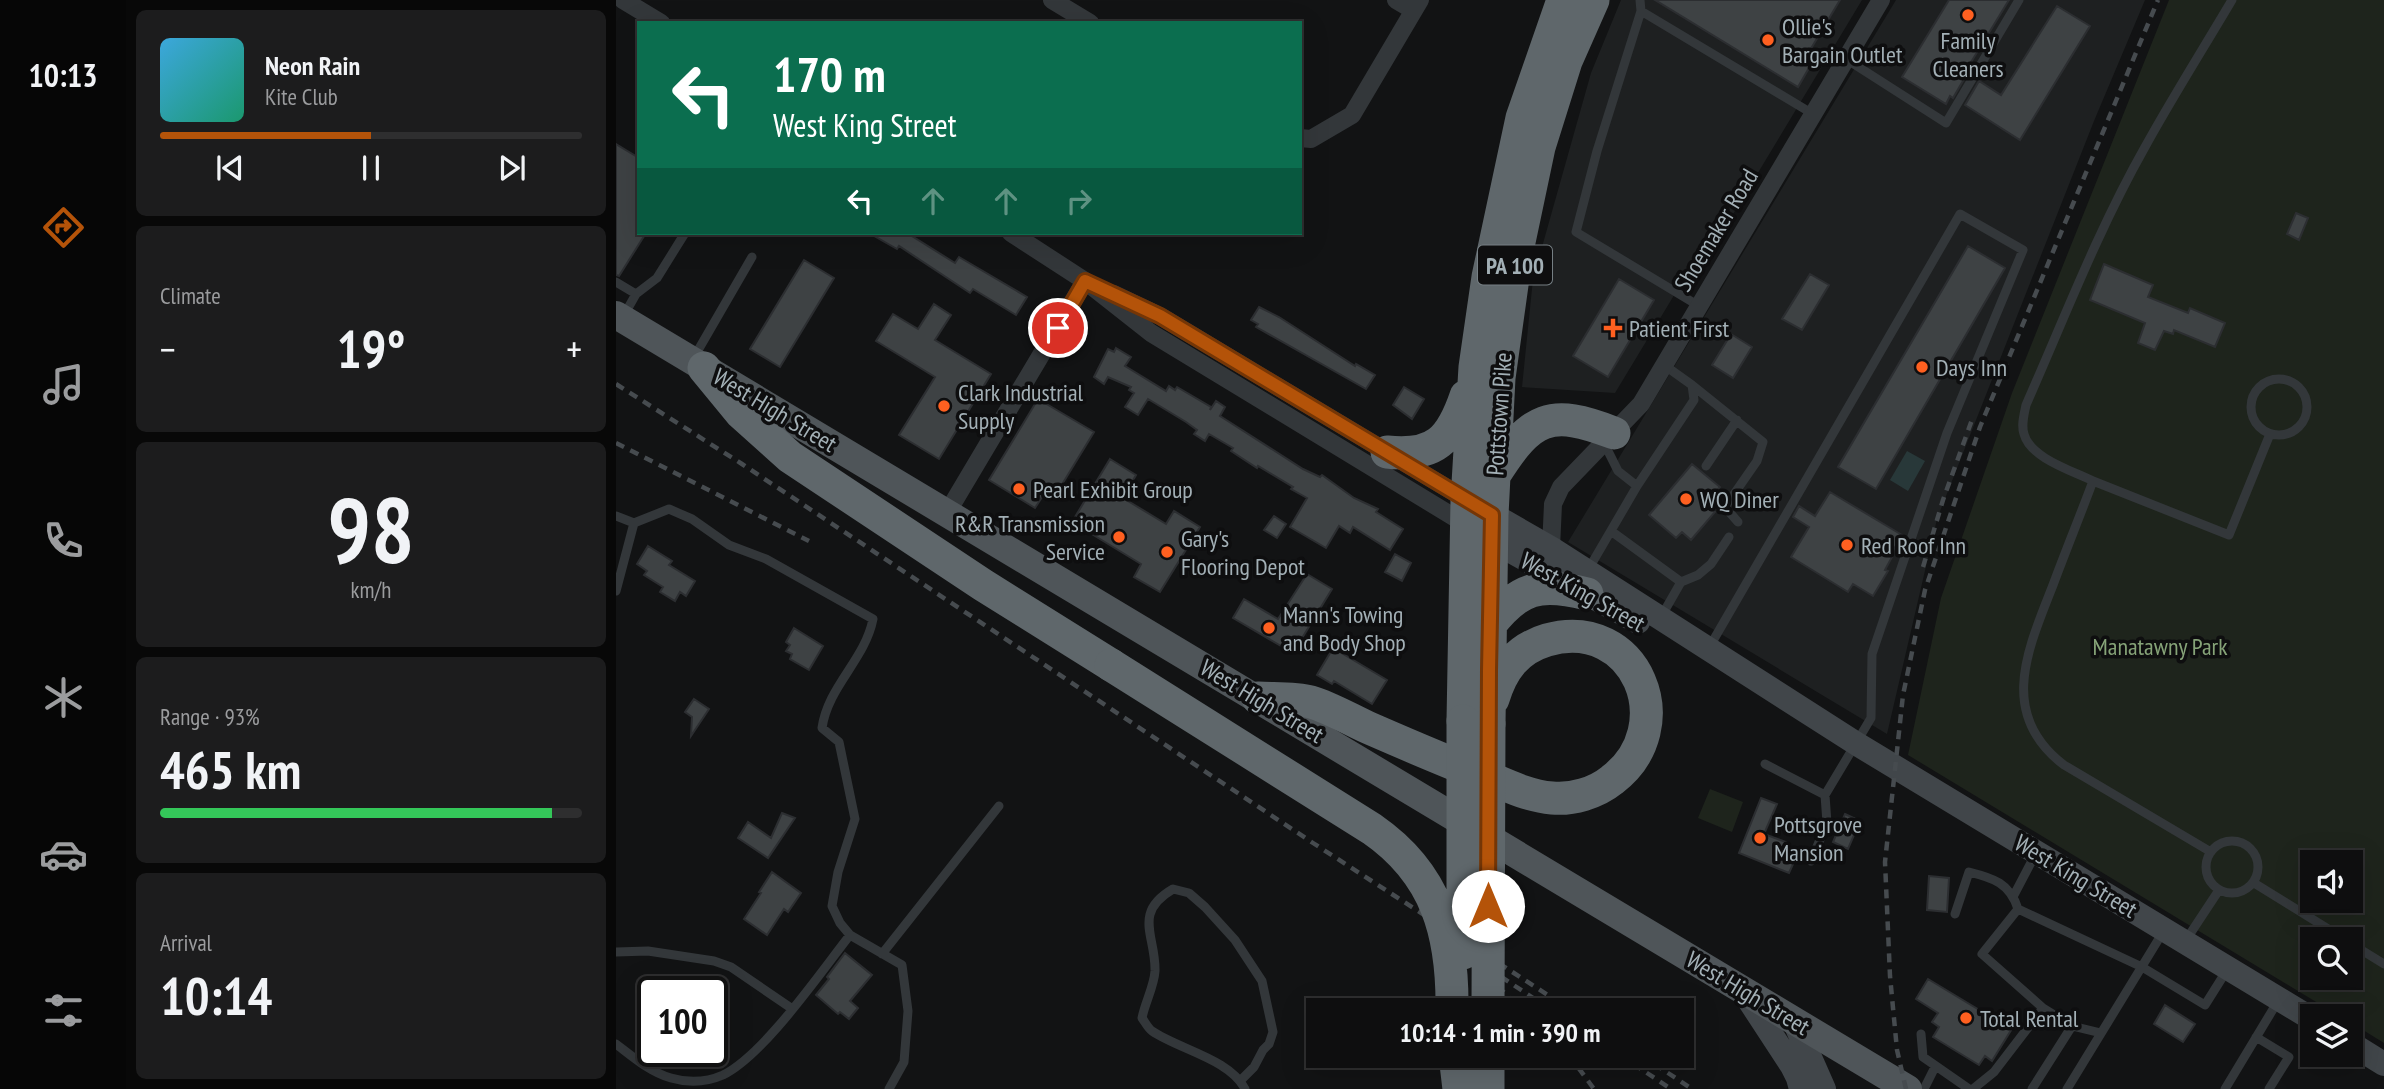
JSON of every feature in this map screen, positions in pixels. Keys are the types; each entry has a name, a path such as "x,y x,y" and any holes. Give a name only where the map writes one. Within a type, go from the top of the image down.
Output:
{"highway":[{"name":"Pottstown Pike","path":"1488,998 1475,367 1488,277 1522,118 1563,0"},
{"name":"Pottstown Pike","path":"1464,998 1480,720 1489,626 1480,521 1494,476 1499,378 1519,242 1539,147 1566,61 1592,0"},
{"path":"698,364 741,413 790,457 983,585 1372,829 1404,854 1426,888 1445,929 1451,998"},
{"path":"1387,452 1414,453 1445,439 1459,417 1475,367"},
{"path":"1494,476 1519,438 1541,424 1555,420 1573,420 1609,438"},
{"path":"1489,626 1508,604 1530,591 1587,583"},
{"path":"1258,698 1310,702 1435,757 1527,793 1566,798 1602,787 1623,771 1644,733 1647,703 1637,676 1618,652 1595,639 1566,636 1534,644 1520,652 1502,674 1480,720"},
{"path":"1457,1068 1461,1089"},
{"path":"1461,1089 1462,1068"},
{"path":"1488,1068 1488,1089"}],"main road":[{"name":"West High Street","path":"625,309 698,364 1908,1089"},
{"name":"West King Street","path":"1480,521 1551,548 1587,583 1660,618 1849,739"},
{"name":"West King Street","path":"1480,521 1849,739 2300,1012"},
{"path":"1744,991 1792,1066 1801,1089"},
{"path":"1794,1021 1824,1089"},
{"path":"2363,1051 2384,1064"}],"street":[{"path":"623,0 658,21"},
{"path":"1052,0 1087,21"},
{"path":"1305,139 1352,116 1416,5 1396,0"},
{"name":"Shoemaker Road","path":"1551,548 1553,504 1561,487 1641,404 1881,0"},
{"name":"West King Street","path":"1030,238 1151,332 1480,521"},
{"path":"947,513 1085,281"},
{"name":"West King Street","path":"1085,281 1160,316 1387,452 1480,521"}],"lane":[{"path":"1640,0 1641,11 1597,151 1576,232 1699,306"},
{"path":"1846,59 1945,123 2019,0"},
{"path":"2232,0 2139,158 2088,262 2025,405 2024,436 2036,451 2049,460 2093,481 2229,535 2270,434"},
{"path":"1641,11 1813,114"},
{"path":"1708,649 1960,214 2023,250 1947,433 1899,570 1872,654 1871,718 1849,739 1825,795 1827,823 1811,861"},
{"path":"616,282 625,309 657,278 684,235"},
{"path":"698,364 752,257"},
{"path":"1664,365 1763,442 1757,461 1725,507 1738,522"},
{"path":"2272,380 2289,381 2303,393 2306,402 2303,421 2289,433 2270,434 2256,423 2250,406 2252,397 2263,383 2272,380"},
{"path":"1587,583 1611,531 1637,486 1694,400 1692,385"},
{"path":"1706,466 1737,420"},
{"path":"1609,438 1618,471 1637,486"},
{"path":"2093,481 2027,653 2024,677 2026,710 2030,723 2045,746 2064,765 2211,852"},
{"path":"616,516 634,523 669,509 692,519 729,545 766,559 873,619 870,636 824,710 822,728 839,742 855,820 838,872 832,906 840,923 850,935 902,965 908,1011 904,1062 889,1089"},
{"path":"616,591 634,523"},
{"path":"1611,531 1681,582"},
{"path":"1660,618 1681,582 1698,575 1711,564 1729,537"},
{"path":"1765,764 1825,795"},
{"path":"881,954 999,806"},
{"path":"2236,841 2253,849 2258,868 2254,883 2237,893 2219,890 2212,884 2207,869 2207,859 2211,852 2217,845 2236,841"},
{"path":"2014,895 2037,853"},
{"path":"1955,914 1969,872 1992,878 2014,895 2018,909 2142,967 2205,1005 2228,968"},
{"path":"2254,883 2325,927"},
{"path":"1173,889 1189,893 1205,906 1235,940 1262,981 1273,1032 1269,1044 1243,1085 1224,1068 1151,1030 1142,1018 1155,969 1147,923 1160,897 1173,889"},
{"path":"2067,1089 2142,967 2219,890"},
{"path":"2018,909 1982,954 2043,1008 2072,1026 2101,1034"},
{"path":"616,1044 645,1066 670,1078 702,1081 721,1076 749,1058 850,935"},
{"path":"616,952 648,951 714,961 731,967 791,1008"},
{"path":"2363,951 2384,964"},
{"path":"2225,1089 2279,999"},
{"path":"1921,1034 1923,1057 1971,1089 1994,1072 2043,1008"},
{"path":"2032,1089 2072,1026"},
{"path":"2256,1037 2289,1057 2269,1089"},
{"path":"1924,1089 1935,1067"}],"shaded area":[{"path":"1621,0 1862,0 1706,259 1676,292 1615,393 1522,387 1533,279 1591,73"},
{"path":"1896,0 2145,0 2094,121 1937,519 1887,734 1568,542"},
{"path":"1907,451 1925,461 1908,491 1890,480"}],"green space":[{"name":"Manatawny Park","path":"2169,0 2384,0 2384,1043 2363,1030 2363,1004 2320,1004 1908,755 1941,598 2012,393"},
{"path":"1710,789 1743,802 1732,832 1698,818"}],"building":[{"name":"Ollie's Bargain Outlet","path":"1655,0 1840,0 1806,57 1813,61 1798,87"},
{"path":"1949,0 2009,0 1965,72 1967,74 1953,98 1950,96 1946,104 1902,77"},
{"path":"2057,6 2090,26 2020,140 1965,105 1979,81 2001,95"},
{"path":"616,144 637,157 637,235 645,235 619,276 616,275"},
{"path":"2296,213 2308,218 2299,240 2287,234"},
{"path":"872,235 910,235 955,263 959,257 1027,297 1016,315 973,289 970,293 899,246 897,249"},
{"name":"Days Inn","path":"1968,246 2005,268 1876,489 1838,467"},
{"path":"804,260 834,278 780,367 750,349"},
{"path":"2104,264 2153,285 2148,297 2188,313 2190,308 2225,323 2215,347 2174,330 2173,334 2164,331 2155,350 2138,343 2145,323 2090,300"},
{"path":"1810,274 1829,285 1802,330 1782,319"},
{"name":"Patient First","path":"1619,279 1654,300 1608,377 1573,356"},
{"name":"Clark Industrial Supply","path":"934,304 951,315 935,340 991,374 939,459 899,435 935,377 876,341 893,314 918,329"},
{"path":"1259,307 1355,366 1356,364 1375,375 1366,389 1256,327 1258,324 1251,320"},
{"path":"1731,334 1752,347 1733,378 1712,365"},
{"path":"1116,348 1131,357 1125,366 1166,391 1169,386 1175,390 1177,387 1211,407 1210,410 1216,401 1225,407 1220,416 1303,469 1320,477 1322,475 1354,498 1378,509 1376,512 1403,529 1390,550 1353,527 1350,533 1339,526 1326,548 1290,527 1307,498 1291,489 1293,487 1258,466 1257,468 1231,451 1233,448 1209,434 1205,441 1194,434 1197,430 1148,399 1138,415 1125,407 1134,393 1129,390 1131,387 1108,377 1104,384 1094,377 1108,349 1114,352"},
{"path":"1404,387 1424,399 1412,419 1393,405"},
{"path":"1038,399 1094,432 1055,496 1046,491 1035,508 989,480"},
{"path":"1110,459 1136,475 1123,498 1166,524 1174,511 1200,527 1160,592 1134,577 1141,564 1072,522"},
{"name":"WQ Diner","path":"1692,464 1720,487 1705,504 1715,512 1691,540 1682,532 1676,538 1649,515"},
{"name":"Red Roof Inn","path":"1830,492 1902,535 1890,556 1892,557 1885,570 1888,571 1873,596 1853,584 1848,592 1791,557 1809,527 1793,517 1799,506 1815,516"},
{"path":"1274,516 1286,524 1277,538 1264,530"},
{"path":"648,546 672,561 669,565 695,581 686,596 680,592 675,601 660,592 663,587 644,575 647,571 637,564"},
{"path":"1395,554 1411,563 1402,581 1385,572"},
{"path":"1307,574 1332,589 1293,653 1233,618 1244,599 1278,619"},
{"path":"794,628 823,646 809,670 790,659 792,654 786,651 790,645 786,642"},
{"path":"1333,648 1387,680 1372,704 1334,681 1332,684 1317,675"},
{"path":"694,699 709,709 691,736 692,717 685,712"},
{"name":"Pottsgrove Mansion","path":"1761,798 1777,804 1764,834 1786,842 1784,848 1798,853 1789,873 1739,853"},
{"path":"782,813 795,818 768,858 738,838 748,822 771,838"},
{"path":"1845,814 1860,821 1848,849 1833,842"},
{"path":"772,872 801,893 788,912 784,909 767,935 744,919"},
{"path":"1929,876 1949,878 1947,912 1927,910"},
{"path":"845,953 872,975 850,1001 858,1008 849,1019 840,1012 838,1014 816,995"},
{"name":"Total Rental","path":"1928,979 2013,1027 1992,1061 1985,1056 1979,1065 1933,1037 1939,1027 1932,1022 1938,1013 1916,999"},
{"path":"2165,1005 2195,1024 2183,1042 2154,1024"}],"railway":[{"path":"1906,1089 1897,1050 1890,976 1885,862 1903,695 1925,590 1980,427 2158,0"},
{"path":"616,384 742,464 1313,843 1552,998"},
{"path":"1923,567 1943,500 1973,417"},
{"path":"616,443 809,541"},
{"path":"1461,950 1533,998"},
{"path":"1486,975 1510,998"},
{"path":"1579,1068 1594,1089"},
{"path":"1640,1068 1671,1089"},
{"path":"1660,1068 1692,1089"}],"place":[{"name":"Family Cleaners","path":"1968,15"},
{"name":"Ollie's Bargain Outlet","path":"1768,40"},
{"name":"Patient First","path":"1613,328"},
{"name":"Days Inn","path":"1922,367"},
{"name":"Clark Industrial Supply","path":"944,406"},
{"name":"Pearl Exhibit Group","path":"1019,489"},
{"name":"WQ Diner","path":"1686,499"},
{"name":"R&R Transmission Service","path":"1119,537"},
{"name":"Red Roof Inn","path":"1847,545"},
{"name":"Gary's Flooring Depot","path":"1167,552"},
{"name":"Mann's Towing and Body Shop","path":"1269,628"},
{"name":"Pottsgrove Mansion","path":"1760,838"},
{"name":"Total Rental","path":"1966,1018"}],"route":[{"path":"1058,328 1085,281 1160,316 1492,515 1488,906"}]}
